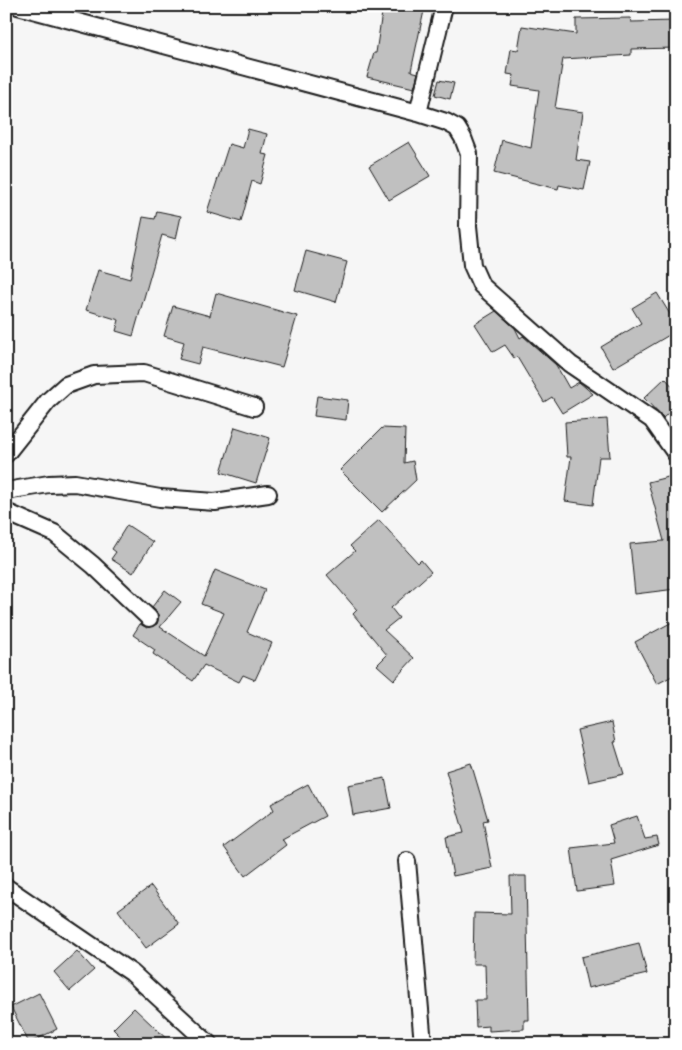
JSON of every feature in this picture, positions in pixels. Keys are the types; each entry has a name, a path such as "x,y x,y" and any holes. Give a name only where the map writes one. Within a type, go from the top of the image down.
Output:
{"street":[{"path":"18,6 418,113 446,122 457,128 469,154 468,226 472,265 481,285 570,364 652,420 676,454"},
{"path":"418,113 444,6"},
{"path":"6,454 48,400 66,385 94,375 144,373 254,407"},
{"path":"6,491 49,484 75,483 160,498 214,502 268,494"},
{"path":"6,512 54,533 93,565 149,618"},
{"path":"407,861 423,1044"},
{"path":"6,887 132,973 209,1044"}],"building":[{"path":"383,6 425,6 411,71 418,73 414,88 367,77 374,53 376,53"},
{"path":"630,18 631,22 676,21 676,48 631,49 631,55 563,59 555,108 583,112 576,160 590,162 584,190 559,185 558,189 494,173 502,140 531,148 539,90 512,86 514,75 507,74 511,49 518,50 522,26 576,34 576,19"},
{"path":"439,80 454,83 450,99 435,95"},
{"path":"248,129 267,134 262,154 268,155 260,184 252,181 241,222 207,212 229,144 243,148"},
{"path":"409,142 430,176 389,200 369,166"},
{"path":"157,211 181,216 176,239 162,235 133,336 116,331 119,320 86,310 98,270 130,279 143,217 155,219"},
{"path":"306,251 347,262 336,302 295,290"},
{"path":"216,293 297,316 282,367 203,347 198,364 179,359 184,342 164,336 173,306 210,316"},
{"path":"657,293 676,324 676,331 613,368 601,347 641,323 632,308"},
{"path":"496,311 515,328 520,338 523,336 556,365 569,388 579,382 593,394 562,413 552,397 544,402 517,357 514,358 505,345 493,352 475,324"},
{"path":"665,378 676,390 676,406 663,418 644,398"},
{"path":"317,396 348,400 346,420 314,416"},
{"path":"607,419 610,457 599,457 593,505 565,501 571,457 567,457 565,422"},
{"path":"235,427 270,438 256,483 221,472"},
{"path":"382,428 405,429 404,463 413,461 416,480 382,512 340,470"},
{"path":"676,475 676,589 635,594 630,544 664,541 648,482"},
{"path":"379,520 418,563 421,560 431,572 391,608 399,618 384,630 414,658 394,680 377,665 387,655 353,614 357,610 327,575 355,551 350,546"},
{"path":"127,525 153,542 133,573 111,559 116,552 112,549"},
{"path":"215,570 265,590 247,632 272,643 255,680 243,675 239,682 204,665 193,681 153,654 155,650 133,635 140,624 147,628 157,624 159,616 152,607 165,590 181,602 160,627 204,656 224,613 201,604"},
{"path":"676,620 676,674 657,684 635,642"},
{"path":"612,722 616,742 614,742 624,774 589,782 577,730"},
{"path":"471,763 488,820 483,821 492,868 453,876 446,837 464,833 446,771"},
{"path":"385,778 391,808 353,815 348,785"},
{"path":"308,784 325,816 282,839 286,845 245,876 224,847 274,810 271,804"},
{"path":"637,816 645,839 657,837 659,845 611,860 615,886 577,891 571,848 614,843 609,825"},
{"path":"510,876 526,876 529,1020 524,1020 524,1029 489,1031 489,1026 476,1027 475,1000 486,1000 485,964 473,964 474,913 511,914"},
{"path":"151,886 179,924 146,948 118,910"},
{"path":"639,943 647,974 588,988 581,957"},
{"path":"77,951 94,970 70,991 54,972"},
{"path":"39,993 57,1029 29,1043 11,1007"},
{"path":"134,1008 172,1044 128,1044 113,1029"}]}
